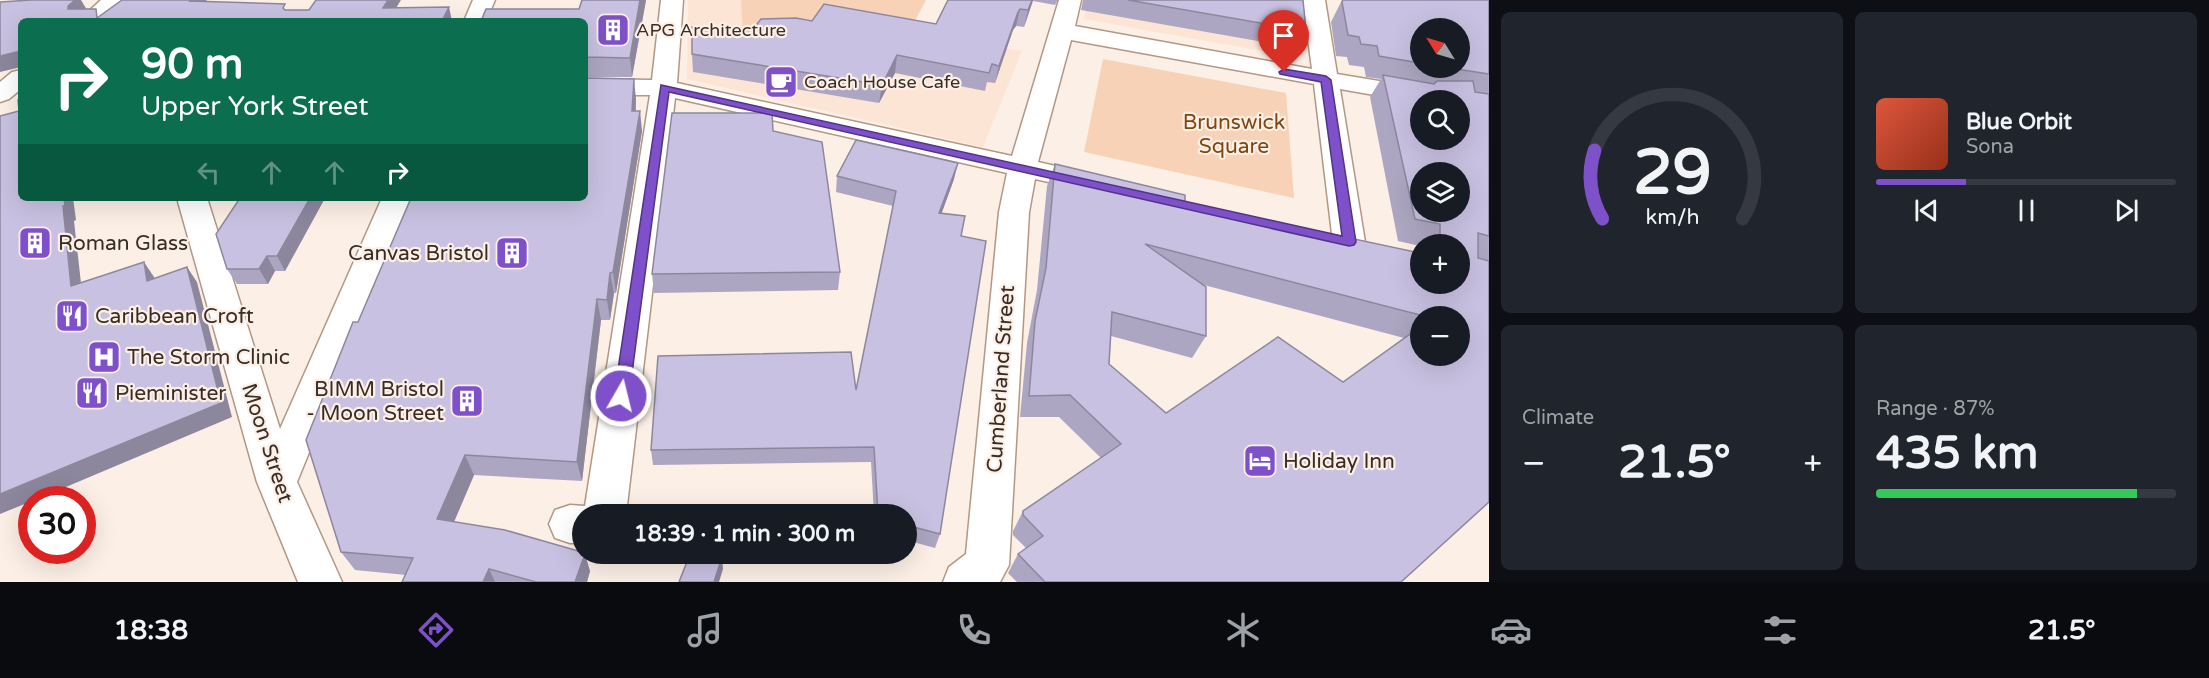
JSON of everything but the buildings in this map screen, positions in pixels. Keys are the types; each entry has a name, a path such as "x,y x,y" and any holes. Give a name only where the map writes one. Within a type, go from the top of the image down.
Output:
{"street":[{"path":"93,18 114,0"},
{"path":"476,18 484,0"},
{"path":"589,504 664,88 672,0"},
{"path":"1023,166 1070,0"},
{"path":"1314,0 1349,242"},
{"path":"1062,31 1410,95"},
{"path":"0,94 18,79"},
{"path":"588,87 664,88 1124,190"},
{"path":"0,108 18,109"},
{"name":"Cumberland Street","path":"965,582 987,565 1014,212 1023,166"},
{"name":"Moon Street","path":"193,201 277,482 320,582"},
{"path":"277,482 396,201"},
{"path":"1318,234 1380,249"}],"shaded area":[{"path":"688,0 741,0 743,35 971,42 1022,51 983,147 687,79"},
{"path":"1087,0 1290,0 1296,57 1084,19"}],"green space":[{"path":"741,0 926,0 909,32 743,36"},
{"name":"Brunswick Square","path":"1103,59 1286,93 1294,198 1084,152"}],"place":[{"name":"APG Architecture","path":"613,30"},
{"name":"Coach House Cafe","path":"781,82"},
{"name":"Roman Glass","path":"35,243"},
{"name":"Canvas Bristol","path":"512,253"},
{"name":"Caribbean Croft","path":"72,316"},
{"name":"The Storm Clinic","path":"104,357"},
{"name":"Pieminister","path":"92,393"},
{"name":"BIMM Bristol - Moon Street","path":"467,401"},
{"name":"Holiday Inn","path":"1260,461"}],"route":[{"path":"621,396 664,88 1023,166 1349,242 1326,80 1284,72"}]}
